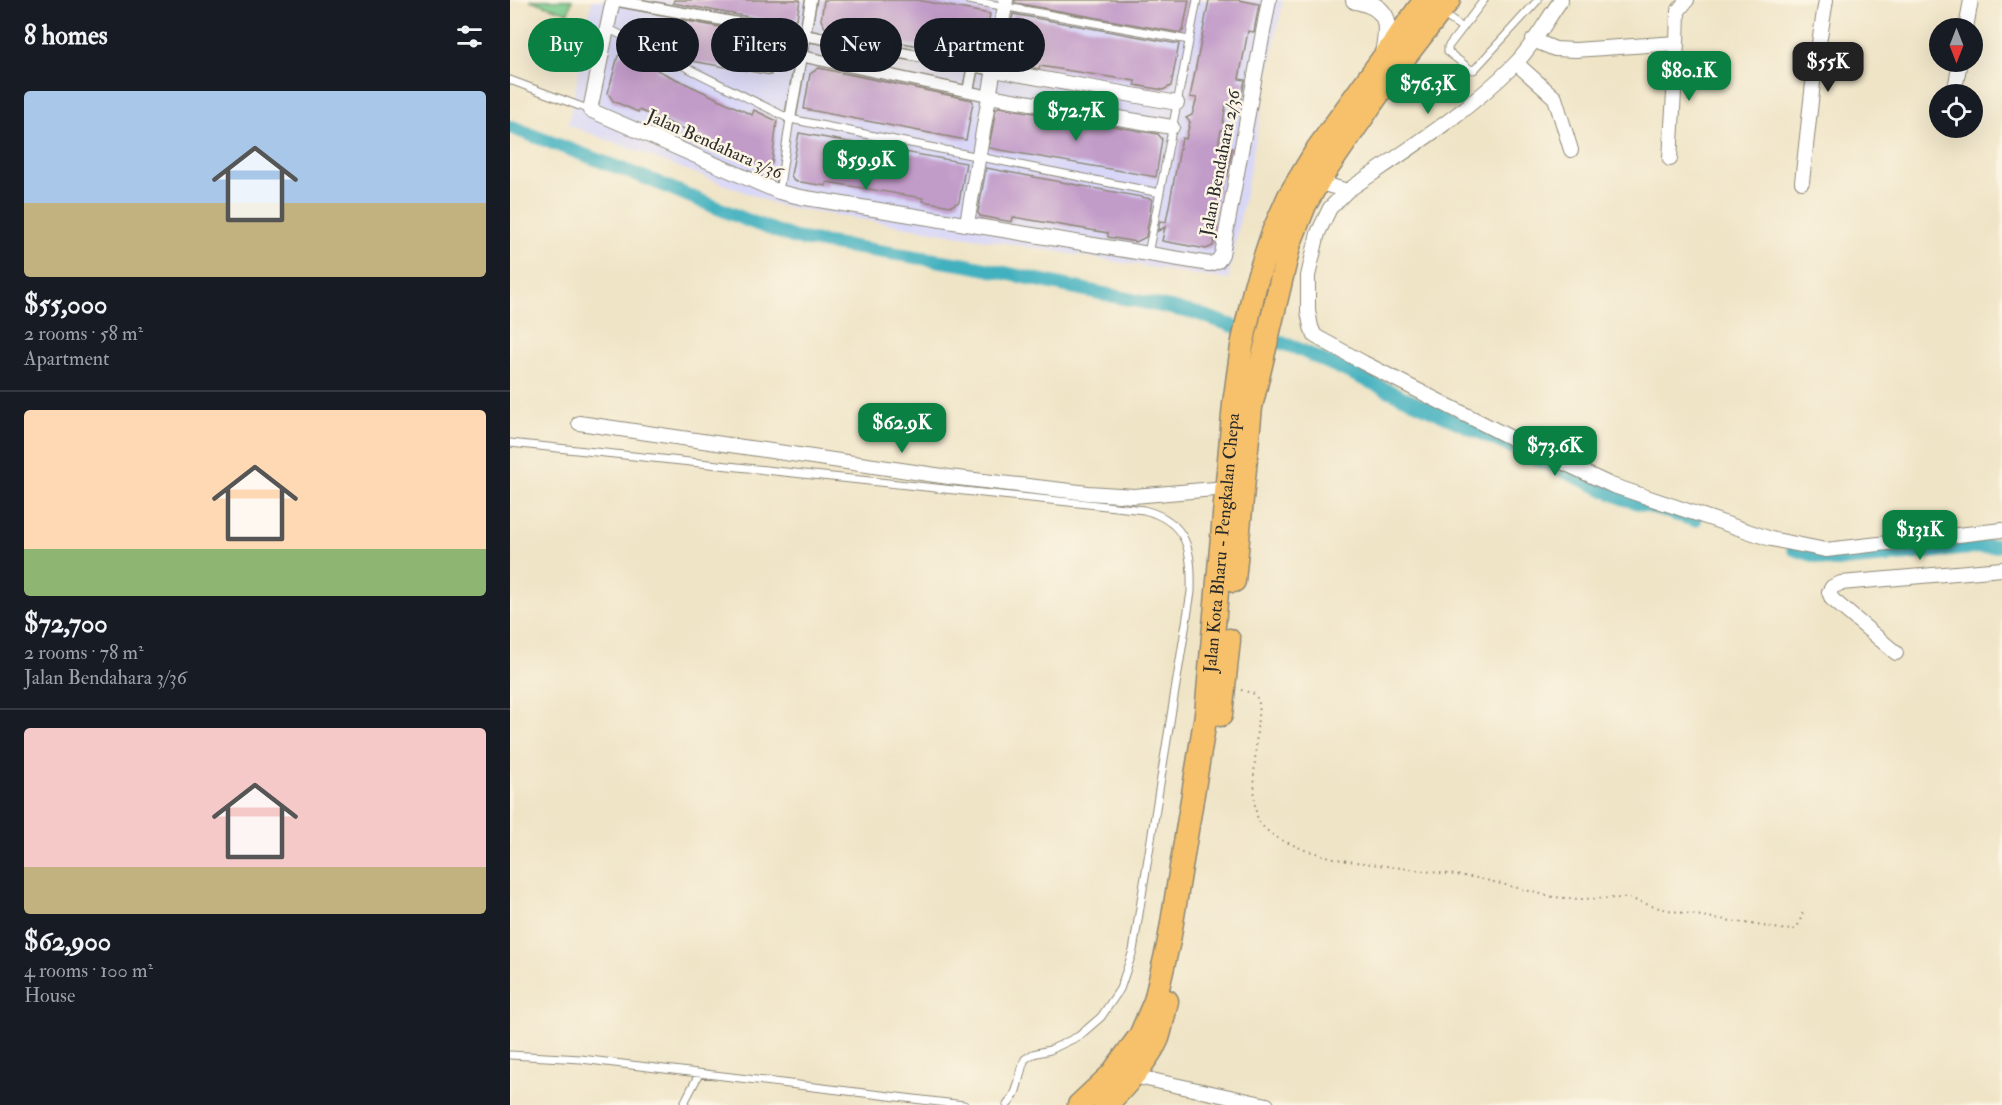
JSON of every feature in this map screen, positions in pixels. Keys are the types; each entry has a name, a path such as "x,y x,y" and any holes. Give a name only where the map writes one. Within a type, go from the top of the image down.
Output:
{"main road":[{"name":"Jalan Kota Bharu - Pengkalan Chepa","path":"1079,1105 1111,1075 1140,1036 1157,991 1169,941 1206,714 1234,404 1242,346 1255,286 1273,232 1289,196 1318,148 1382,59 1438,4"},
{"name":"Jalan Kota Bharu - Pengkalan Chepa","path":"1105,1105 1116,1096 1132,1076 1157,1040 1180,950 1212,777 1225,685 1251,407 1290,243 1305,205 1318,182 1438,4"}],"street":[{"path":"590,110 613,0 715,18"},
{"path":"808,18 811,0"},
{"name":"Jalan Bendahara 2/36","path":"1148,254 1210,264 1218,261 1222,254 1269,0"},
{"path":"1355,0 1379,8 1385,16 1388,25 1382,59"},
{"path":"1561,0 1516,63 1479,96 1417,144 1347,191 1330,208 1318,233 1308,276 1308,311 1315,336 1519,442 1611,485 1771,539 1826,550 2002,530"},
{"path":"1670,159 1678,11 1687,0"},
{"path":"1802,182 1814,74 1826,0"},
{"path":"1968,18 1971,0"},
{"path":"1003,18 1006,3"},
{"path":"808,35 914,55"},
{"path":"1533,40 1556,49 1575,50 1677,43"},
{"path":"808,57 990,96 1172,127"},
{"path":"1516,63 1555,98 1570,150"},
{"path":"790,119 798,72"},
{"path":"968,91 972,72"},
{"path":"967,223 994,72"},
{"path":"1005,72 1177,103"},
{"name":"Jalan Bendahara 3/36","path":"590,110 779,192 1148,254"},
{"path":"1318,182 1347,191"},
{"path":"579,423 949,477 1088,493 1134,496 1226,488"},
{"path":"1896,653 1832,599 1829,592 1832,587 1841,584 2002,569"},
{"path":"1132,1076 1267,1105"}],"lane":[{"path":"968,0 1006,3 1189,40"},
{"path":"1148,254 1197,0"},
{"path":"1484,0 1448,47 1449,51 1474,70 1538,0"},
{"path":"1438,4 1463,28"},
{"path":"607,28 790,119 1160,193"},
{"path":"510,80 590,110"},
{"path":"779,192 790,119"},
{"path":"510,442 1144,510 1158,514 1172,524 1182,536 1190,550 1191,592 1133,951 1120,989 1101,1017 1079,1036 1025,1059 1017,1089 1007,1105"},
{"path":"510,1055 581,1059 964,1105"},
{"path":"683,1105 699,1074"}],"path":[{"path":"1225,685 1255,694 1259,702 1254,775 1255,807 1258,820 1265,830 1279,839 1305,850 1341,860 1479,878 1553,897 1629,898 1655,907 1761,927 1793,930 1799,924 1803,912"}],"shaded area":[{"path":"592,0 1283,0 1228,280 781,206 568,125 578,72 604,72 604,18 589,18"}],"green space":[{"path":"530,0 572,0 568,13"}],"building":[{"path":"674,0 800,0 797,18 754,18 673,3"},
{"path":"824,0 917,0 990,14 989,18 914,18 914,45 902,43 902,18 821,18"},
{"path":"1015,0 1189,0 1181,33 1015,3"},
{"path":"1209,0 1239,0 1259,4 1254,32 1248,31 1239,79 1245,80 1240,102 1234,105 1226,104 1223,123 1228,127 1221,130 1218,145 1232,148 1227,176 1221,175 1212,223 1217,224 1213,246 1206,249 1162,241 1165,227 1158,231 1160,221 1166,222 1182,138 1186,139 1190,122 1186,118 1192,115 1197,98 1190,97"},
{"path":"1013,14 1035,18 1012,18"},
{"path":"1045,20 1179,44 1171,86 1163,90 1135,85 1135,81 1045,67"},
{"path":"699,23 711,25 711,64 699,62"},
{"path":"616,63 616,72 661,72 752,115 754,110 777,121 772,163 767,167 730,152 732,149 613,101 608,93"},
{"path":"819,68 820,72 838,72 972,100 966,140 804,109 810,74"},
{"path":"754,72 772,72 771,75"},
{"path":"996,108 1158,134 1162,139 1156,177 989,148"},
{"path":"799,133 966,163 959,202 951,206 922,201 923,198 827,182 826,186 794,181 791,175"},
{"path":"986,168 1152,199 1146,237 1136,242 1108,237 1108,233 1013,217 1012,222 980,216 978,213"}],"waterway":[{"path":"510,127 795,238 967,265 1199,314 1296,348 1622,498 1695,520"},
{"path":"1794,549 1833,561 2002,545"}]}
